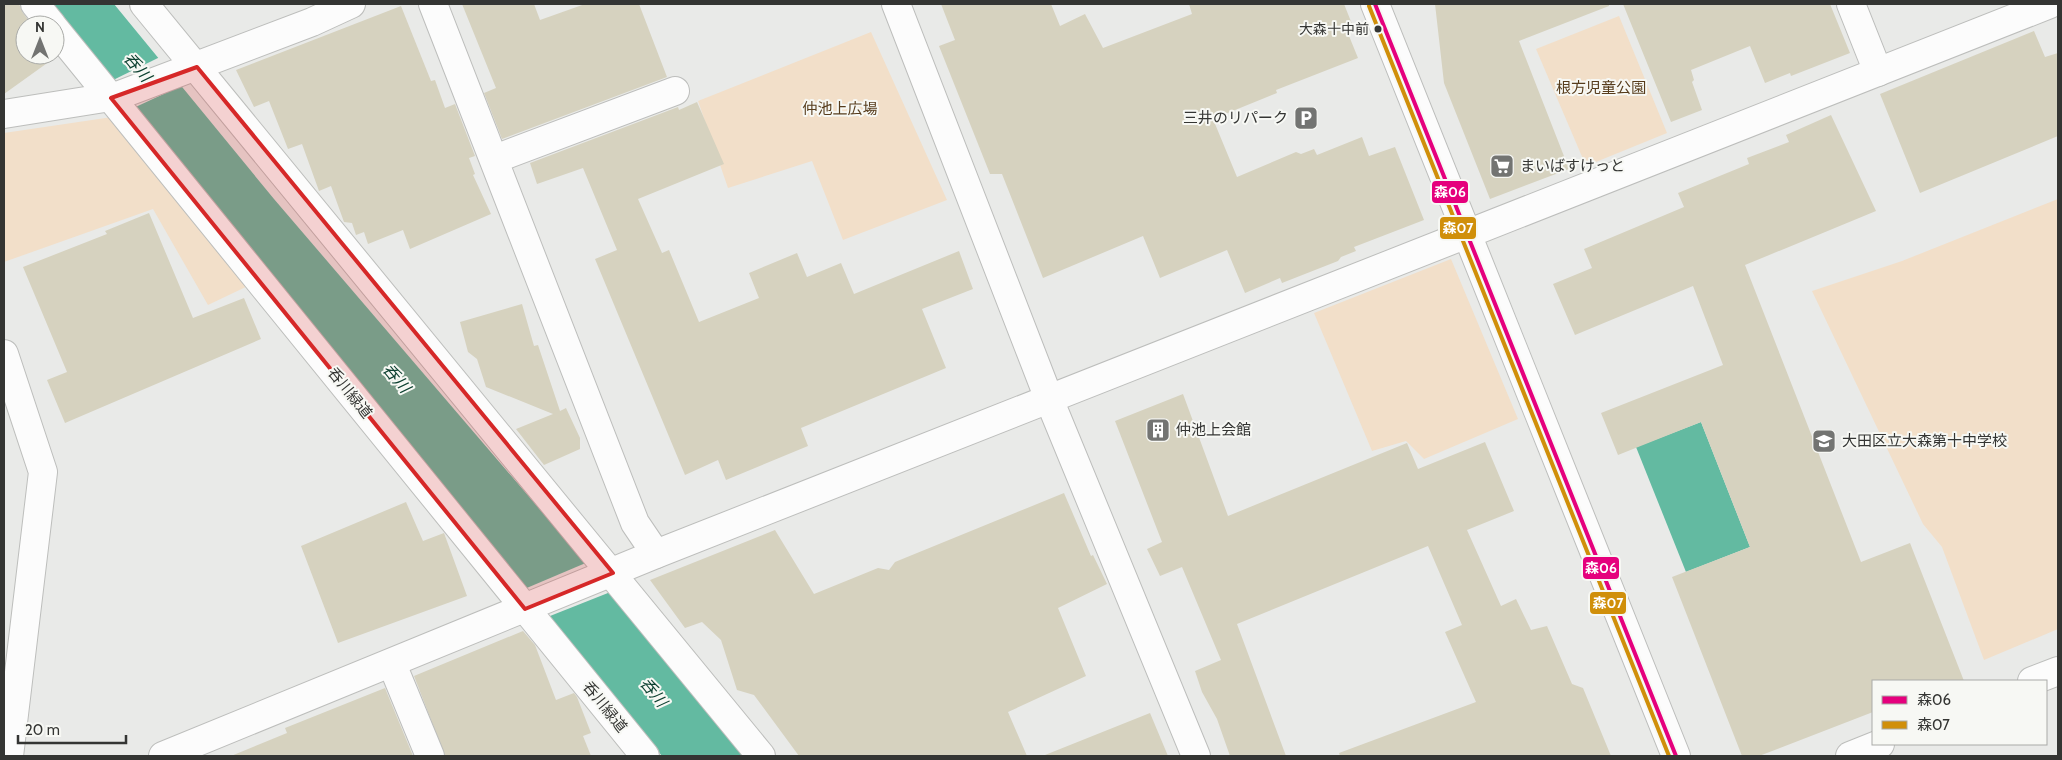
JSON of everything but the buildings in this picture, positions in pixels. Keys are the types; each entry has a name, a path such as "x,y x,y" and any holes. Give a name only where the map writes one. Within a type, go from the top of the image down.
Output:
{"street":[{"path":"35,4 44,15"},
{"path":"144,4 190,69 606,576 761,756"},
{"path":"4,114 114,97 190,69 352,4"},
{"path":"433,4 495,159 635,523 656,554"},
{"path":"896,4 1049,399 1196,756"},
{"path":"1374,4 1676,756"},
{"path":"1851,4 1878,72"},
{"path":"163,756 392,664 656,554 2050,4"},
{"name":"呑川緑道","path":"65,41 114,97 532,606 645,756"},
{"path":"495,159 675,91"},
{"path":"4,354 11,405 43,472 9,756"},
{"path":"392,664 430,756"},
{"path":"2034,680 2058,670"},
{"path":"1850,756 1878,745"}],"highlighted area":[{"path":"197,67 613,573 525,609 111,98"}],"green space":[{"name":"根方児童公園","path":"1619,16 1667,133 1586,166 1536,49"},
{"name":"仲池上広場","path":"871,32 947,200 843,240 812,161 728,188 698,101"},
{"path":"119,116 252,284 208,305 153,209 4,262 4,133"},
{"path":"2058,199 2058,629 1984,660 1942,547 1923,524 1812,291 1902,261"},
{"path":"1451,259 1518,419 1424,459 1406,441 1372,451 1314,313"}],"water":[{"name":"呑川","path":"39,4 114,4 274,199 609,590 743,756 662,756 65,35 65,15 48,15"},
{"path":"1701,422 1750,547 1686,572 1636,447"}],"pier":[{"path":"160,57 183,85 127,111 105,84"},
{"path":"588,562 613,591 545,618 522,590"}],"transit line":[{"name":"森06","path":"1375,4 1676,756"},
{"name":"森07","path":"1369,6 1669,756"}],"place":[{"name":"大森十中前","path":"1378,29"},
{"name":"三井のリパーク","path":"1306,118"},
{"name":"まいばすけっと","path":"1502,166"},
{"name":"仲池上会館","path":"1158,430"},
{"name":"大田区立大森第十中学校","path":"1824,441"}]}
